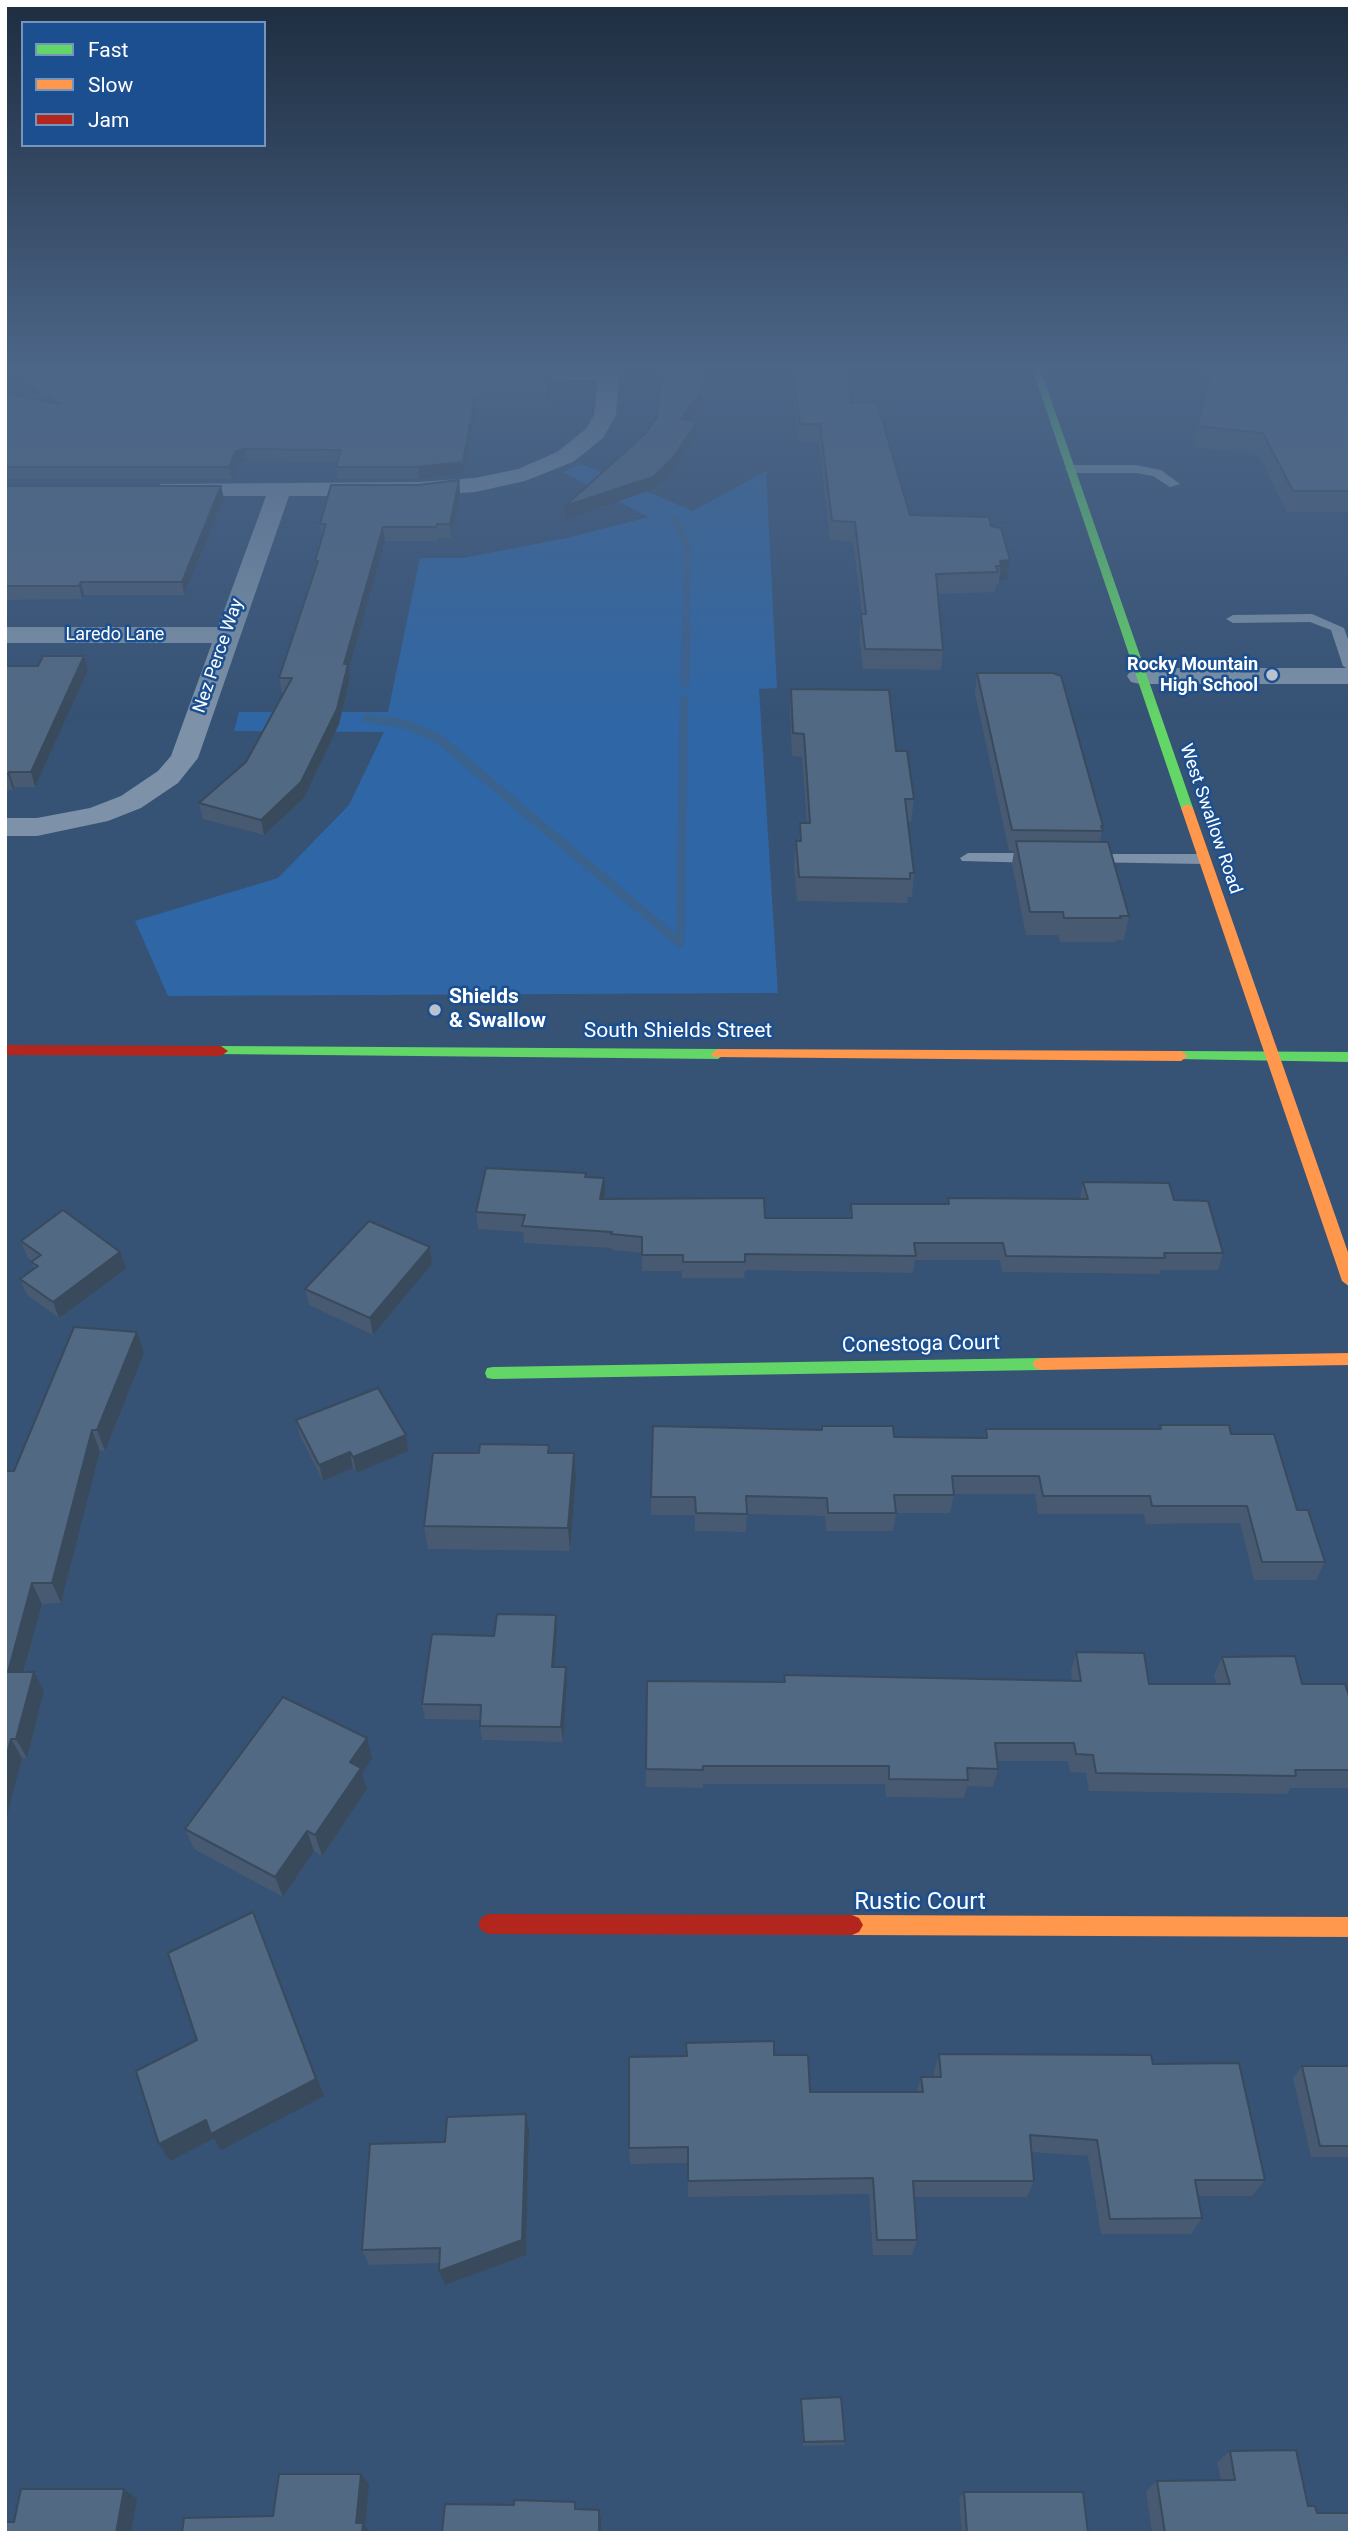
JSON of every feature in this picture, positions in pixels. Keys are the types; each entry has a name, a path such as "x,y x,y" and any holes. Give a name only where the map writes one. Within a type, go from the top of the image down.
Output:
{"street":[{"path":"142,489 460,486"},
{"name":"West Swallow Road","path":"1076,486 1350,1281"},
{"name":"Nez Perce Way","path":"5,827 37,827 76,821 131,802 169,777 184,758 280,489"},
{"name":"Laredo Lane","path":"5,635 226,635"},
{"path":"1140,676 1350,676"},
{"name":"South Shields Street","path":"5,1050 1350,1057"},
{"name":"Conestoga Court","path":"493,1373 1350,1359"},
{"name":"Rustic Court","path":"489,1924 1350,1927"}],"lane":[{"path":"1233,619 1312,618 1337,628 1350,666"},
{"path":"968,858 1203,859"}],"shaded area":[{"path":"590,486 634,486 693,511 738,486 767,486 777,688 759,689 778,993 168,996 135,921 278,878 349,805 384,732 234,731 239,712 388,712 420,558 463,558 567,538 648,517"}],"building":[{"path":"5,486 221,486 182,582 81,582 79,586 5,586"},
{"path":"331,486 458,486 450,524 437,524 436,527 383,527 344,664 348,664 337,709 301,782 261,820 199,803 246,762 292,678 279,678 318,561 315,561 326,524 320,524"},
{"path":"587,486 624,486 565,506"},
{"path":"828,486 902,486 910,515 989,517 991,526 1001,528 1010,560 1000,561 1001,566 996,566 998,572 936,574 943,650 865,649 861,614 866,614 855,522 832,521"},
{"path":"1291,486 1350,486 1350,491 1293,491"},
{"path":"43,656 84,656 31,772 5,774 5,666 38,666"},
{"path":"977,673 1053,673 1061,676 1103,831 1012,830"},
{"path":"791,689 889,690 896,751 907,751 914,799 905,799 914,873 910,873 910,879 799,877 796,841 801,841 800,823 810,823 804,734 793,733"},
{"path":"1016,841 1108,842 1129,916 1064,918 1063,912 1030,912"},
{"path":"486,1168 586,1173 585,1177 604,1178 600,1199 764,1198 765,1218 852,1218 851,1204 949,1204 948,1198 1088,1199 1083,1182 1169,1183 1174,1200 1208,1201 1223,1253 1164,1253 1165,1258 1006,1256 1003,1243 914,1243 916,1256 745,1254 745,1262 683,1262 683,1255 642,1255 642,1237 611,1234 612,1232 522,1226 525,1215 476,1212"},
{"path":"63,1210 120,1252 53,1302 20,1279 38,1266 31,1262 41,1255 21,1241"},
{"path":"369,1221 430,1247 370,1318 305,1289"},
{"path":"74,1327 137,1332 97,1430 92,1430 52,1583 32,1583 8,1672 34,1672 16,1739 11,1739 5,1761 5,1474 6,1471 14,1471"},
{"path":"378,1388 406,1435 353,1457 350,1452 319,1465 296,1420"},
{"path":"1160,1425 1229,1425 1231,1434 1274,1434 1297,1510 1308,1510 1325,1562 1262,1562 1247,1506 1152,1506 1150,1496 1043,1496 1039,1476 952,1476 954,1495 894,1495 896,1513 828,1513 827,1498 746,1496 747,1514 696,1513 695,1497 651,1497 653,1426 822,1430 822,1426 893,1426 894,1437 987,1438 986,1429 1161,1429"},
{"path":"480,1444 549,1445 548,1453 574,1453 568,1528 424,1526 433,1453 479,1453"},
{"path":"497,1614 556,1615 552,1667 566,1667 561,1727 480,1726 481,1705 422,1704 432,1634 494,1636"},
{"path":"1076,1652 1144,1653 1149,1684 1230,1684 1222,1657 1295,1656 1302,1684 1345,1684 1350,1699 1350,1770 1295,1770 1296,1776 1096,1773 1093,1755 1076,1754 1074,1743 995,1743 998,1769 967,1768 968,1780 889,1779 889,1766 703,1766 703,1770 646,1769 647,1681 785,1682 784,1675 1081,1681"},
{"path":"283,1697 367,1738 350,1762 361,1768 315,1835 307,1831 275,1877 185,1829"},
{"path":"253,1912 316,2079 211,2134 206,2120 159,2144 136,2071 197,2040 168,1953"},
{"path":"774,2041 774,2055 808,2055 810,2092 923,2092 921,2077 941,2077 939,2054 1151,2055 1153,2064 1239,2063 1265,2180 1195,2180 1202,2218 1110,2219 1097,2140 1030,2135 1034,2181 913,2181 917,2240 877,2240 873,2178 688,2181 688,2147 629,2148 629,2057 687,2056 686,2043"},
{"path":"1302,2066 1350,2066 1350,2146 1320,2146"},
{"path":"526,2114 522,2240 439,2271 440,2248 362,2250 370,2144 445,2142 447,2117"},
{"path":"841,2397 845,2441 804,2442 801,2399"},
{"path":"1296,2450 1308,2506 1315,2506 1317,2513 1350,2513 1350,2533 1165,2533 1157,2481 1235,2480 1230,2451"},
{"path":"279,2474 361,2474 356,2523 363,2523 362,2533 182,2533 184,2518 273,2516"},
{"path":"21,2489 124,2489 116,2533 5,2533 5,2522 14,2522"},
{"path":"964,2492 1083,2492 1088,2533 967,2533"},
{"path":"514,2500 575,2502 575,2509 599,2510 599,2533 442,2533 445,2504 514,2505"}],"waterway":[{"path":"675,519 687,544 686,628"},
{"path":"685,683 686,626"},
{"path":"367,718 405,724 438,738 680,943 684,699"}],"traffic: fast":[{"path":"1077,486 1187,808"},
{"path":"221,1051 718,1054"},
{"path":"1181,1056 1350,1057"},
{"path":"493,1373 1041,1364"}],"traffic: slow":[{"path":"1187,808 1350,1281"},
{"path":"718,1054 1181,1056"},
{"path":"1041,1364 1350,1359"},
{"path":"852,1925 1350,1927"}],"traffic: jam":[{"path":"5,1050 221,1051"},
{"path":"489,1924 852,1925"}],"place":[{"name":"Rocky Mountain High School","path":"1272,675"},
{"name":"Shields & Swallow","path":"435,1010"}]}
